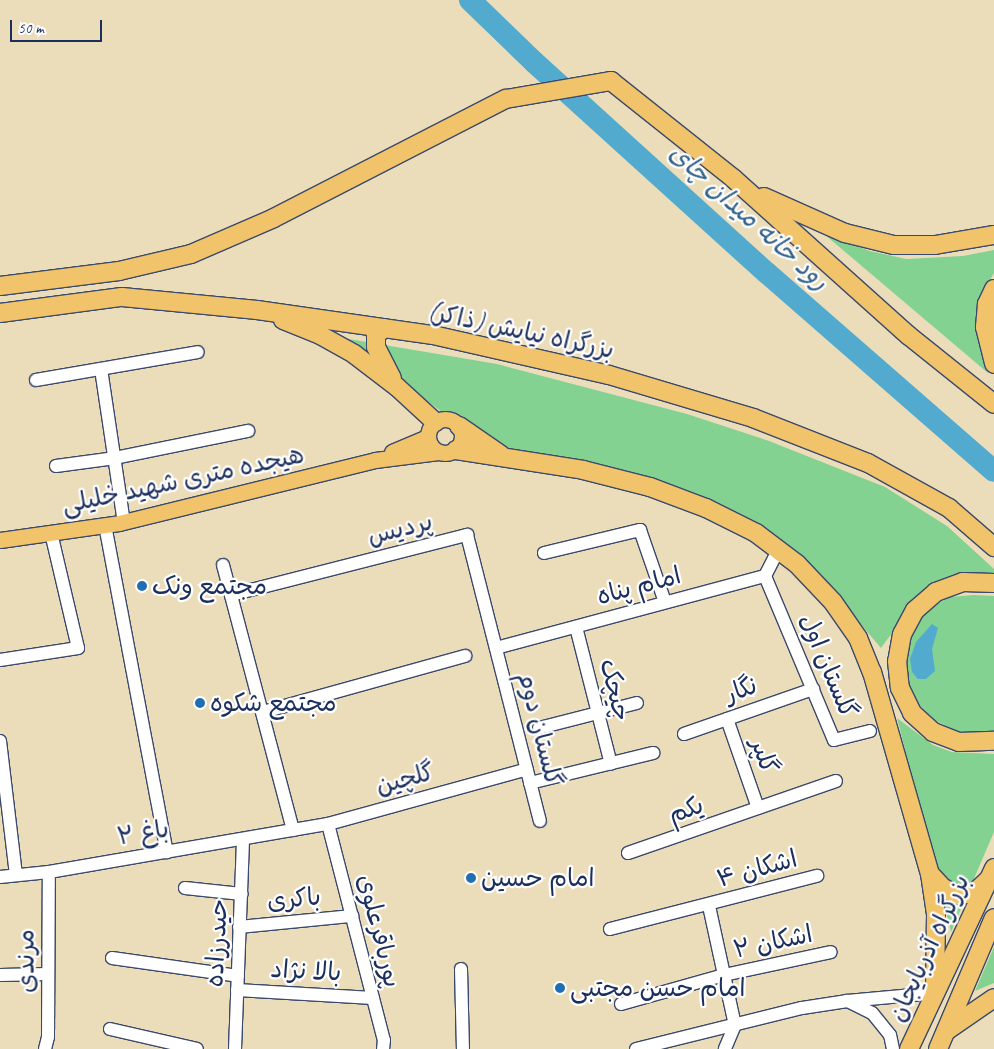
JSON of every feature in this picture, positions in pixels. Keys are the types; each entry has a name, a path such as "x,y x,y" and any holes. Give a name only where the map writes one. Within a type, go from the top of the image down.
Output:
{"highway":[{"path":"0,286 118,271 191,254 274,218 506,99 611,81 734,179 908,335 994,404"},
{"path":"734,179 780,206 845,233 894,244 935,245 994,235"},
{"path":"994,289 987,304 986,327 994,364"},
{"name":"بزرگراه نیایش (ذاکر)","path":"0,313 122,297 257,310 433,335 608,375 753,418 868,463 949,508 994,547"},
{"path":"257,310 320,335 354,354 397,387"},
{"path":"384,328 376,335 376,347 397,387 431,430"},
{"path":"459,426 506,458"},
{"path":"456,450 583,470 650,487 706,508 756,533 797,564 833,602 858,638 872,672 930,874 936,914 935,993"},
{"path":"994,583 963,582 936,592 915,610 902,634 897,661 900,688 912,713 933,732 959,742 994,741"},
{"path":"930,874 943,888 958,895 974,893 991,874"},
{"name":"بزرگراه آذربایجان","path":"909,1049 991,874"},
{"name":"بزرگراه آذربایجان","path":"938,1049 994,918"},
{"path":"946,1032 994,998"}],"main road":[{"path":"444,418 459,426 462,438 456,450 449,453 438,452 431,430 444,418"},
{"name":"هیجده متری شهید خلیلی","path":"375,460 431,430"},
{"name":"هیجده متری شهید خلیلی","path":"0,540 124,522 375,460 438,452"}],"street":[{"path":"36,380 198,352"},
{"path":"102,369 124,522"},
{"path":"56,466 115,458 248,431"},
{"path":"105,525 167,852"},
{"path":"544,553 640,530 665,602"},
{"path":"0,660 78,648 51,533"},
{"name":"پردیس","path":"231,595 467,535 496,648"},
{"path":"765,576 778,550"},
{"path":"223,565 294,830"},
{"name":"امام پناه","path":"496,648 765,576"},
{"name":"گلستان اول","path":"765,576 834,740 870,732"},
{"name":"چیچک","path":"576,626 611,764"},
{"name":"گلستان دوم","path":"496,648 540,821"},
{"path":"263,712 465,656"},
{"name":"نگار","path":"684,734 813,690"},
{"path":"539,728 638,704"},
{"name":"گلپر","path":"727,719 758,808"},
{"path":"0,742 16,875"},
{"path":"530,784 653,753"},
{"name":"گلچین","path":"294,830 328,824 527,769"},
{"name":"یکم","path":"628,853 836,781"},
{"name":"پورباقرعلوی","path":"328,824 373,998 383,1049"},
{"name":"باغ ۲","path":"0,877 49,872 294,830"},
{"name":"حیدرزاده","path":"235,1049 243,839"},
{"name":"مرندی","path":"45,1049 48,1037 49,872"},
{"name":"اشکان ۴","path":"610,929 709,906 817,876"},
{"path":"184,888 242,894"},
{"path":"709,906 735,1025 725,1049"},
{"name":"باکری","path":"240,927 352,916"},
{"name":"اشکان ۲","path":"621,1004 724,975 831,952"},
{"path":"112,958 238,976"},
{"path":"461,969 463,1049"},
{"path":"0,975 48,974"},
{"name":"بالا نژاد","path":"237,990 373,998"},
{"path":"636,1049 802,1008 847,1001 935,993"},
{"path":"847,1001 872,1013 890,1036 893,1049"},
{"path":"110,1029 197,1049"}],"green space":[{"path":"824,234 870,251 906,259 963,256 994,250 994,273 981,296 980,335 988,373"},
{"path":"343,338 497,364 687,414 769,441 885,487 947,526 994,569 994,574 911,607 881,648 811,566 749,520 505,450 466,430"},
{"path":"994,596 994,731 979,735 956,731 936,721 919,705 909,689 905,672 905,651 912,629 931,608 949,597"},
{"path":"897,718 933,745 952,752 994,754 994,832 951,932"},
{"path":"994,947 994,983 975,991"}],"water":[{"path":"932,624 938,628 932,649 935,671 926,679 918,679 912,672 910,659 916,642"}],"waterway":[{"name":"رود خانه میدان چای","path":"470,0 534,62 767,273 994,471"}],"place":[{"name":"مجتمع ونک","path":"142,586"},
{"name":"مجتمع شکوه","path":"200,703"},
{"name":"امام حسین","path":"471,878"},
{"name":"امام حسن مجتبی","path":"560,988"}]}
